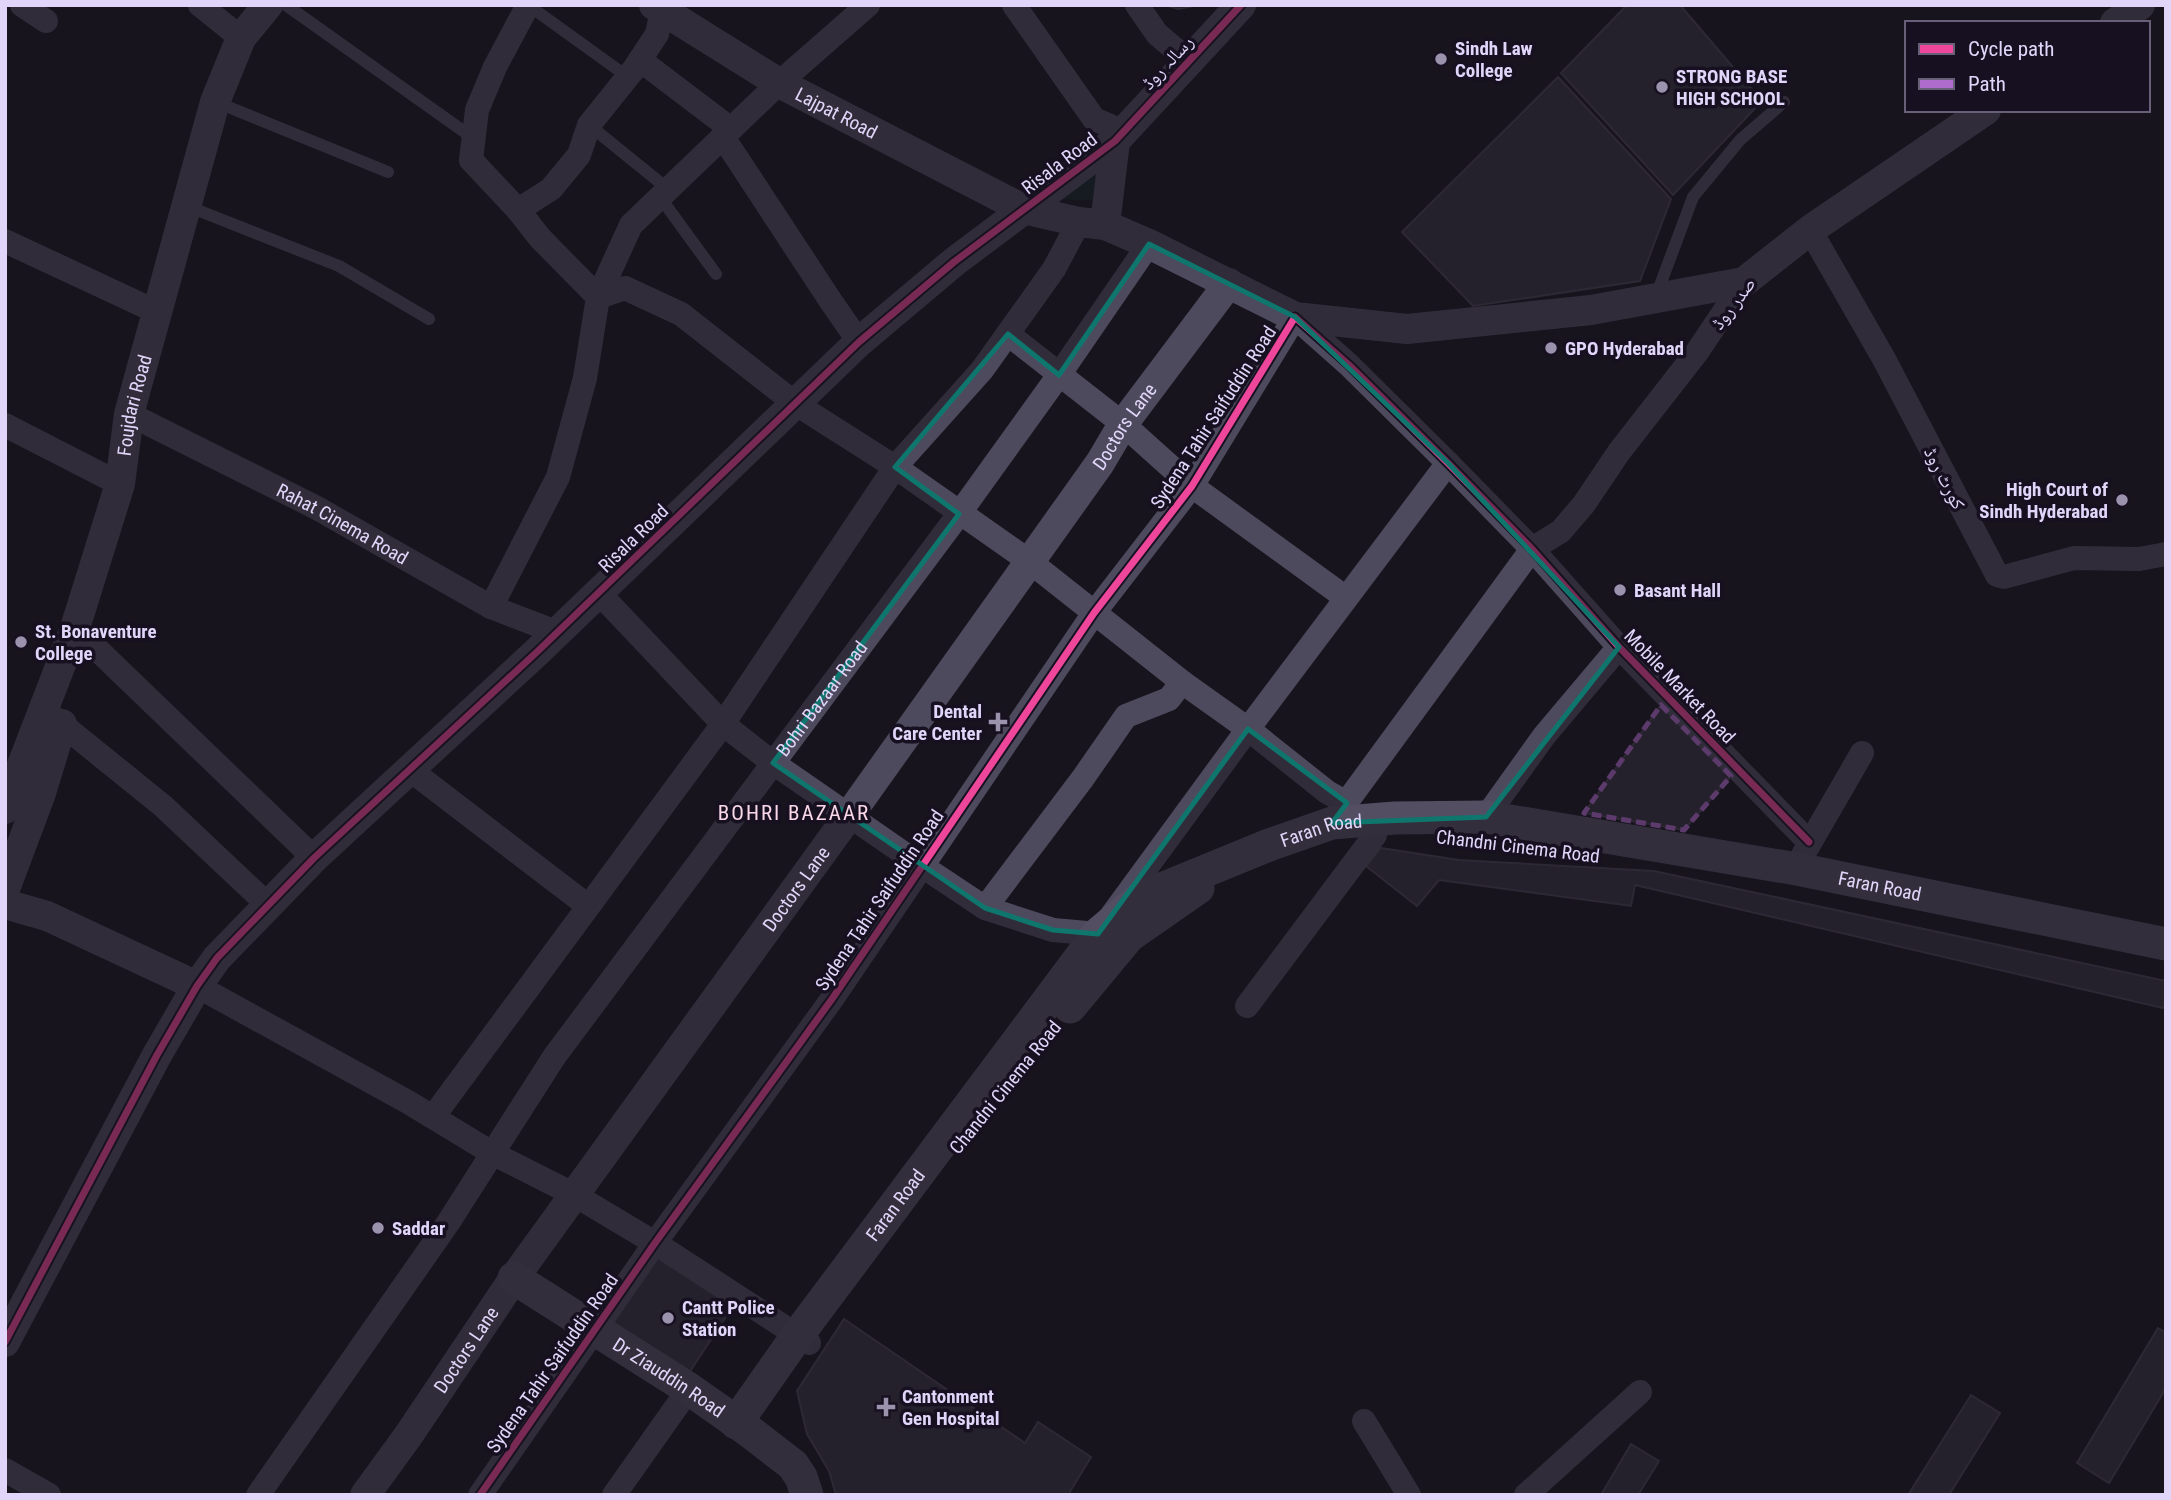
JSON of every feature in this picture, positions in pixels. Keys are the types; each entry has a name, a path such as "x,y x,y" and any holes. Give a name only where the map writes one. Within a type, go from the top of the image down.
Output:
{"main road":[{"name":"Faran Road","path":"743,1427 803,1339 1098,934 1142,897 1339,813 1395,818 1486,817 1803,855 2166,944"},
{"name":"Chandni Cinema Road","path":"743,1427 770,1398 803,1339 959,1140 1129,936 1207,883 1244,866 1299,847 1375,835 1465,836 1807,886 2166,967"},
{"name":"Dr Ziauddin Road","path":"513,1278 689,1389 743,1427 793,1465 801,1477 807,1495"},
{"path":"770,1398 772,1420 798,1451 819,1495"}],"street":[{"path":"22,5 46,21"},
{"path":"200,5 241,38"},
{"name":"Foujdari Road","path":"5,809 53,717 75,628 120,484 129,414 215,102 241,38 268,5"},
{"path":"528,5 495,67 477,110 471,160 540,238 598,297"},
{"path":"491,607 558,477 585,378 598,297 631,225 779,83 868,5"},
{"path":"1014,5 1094,118 1119,136"},
{"path":"1137,5 1157,34 1189,61"},
{"name":"رسالہ روڈ","path":"1119,136 1241,5"},
{"path":"2118,21 2140,5"},
{"path":"518,210 551,189 579,155 589,125 634,69 657,34 660,7"},
{"name":"Lajpat Road","path":"660,7 779,83 1023,209 1092,224 1149,244 1295,317"},
{"path":"634,69 727,133 859,342"},
{"name":"صدر روڈ","path":"1532,549 1561,531 1584,504 1619,452 1698,352 1744,282 1810,230 1983,112"},
{"name":"Risala Road","path":"5,1342 157,1055 197,986 217,958 314,858 599,593 859,342 954,262 1119,136"},
{"name":"Risala Road","path":"1092,224 1119,136"},
{"path":"433,1117 723,724 895,467 982,370 1054,270 1092,224"},
{"name":"کورٹ روڈ","path":"1810,230 1884,359 1997,575 2004,577 2074,558 2139,559 2166,554"},
{"path":"5,241 157,312"},
{"name":"Bohri Bazaar Road","path":"258,1495 449,1223 554,1057 959,514 1149,244"},
{"path":"1295,317 1407,329 1591,310 1744,282"},
{"name":"Doctors Lane","path":"365,1495 408,1436 513,1278 850,814 1100,463 1123,424 1229,284"},
{"path":"598,297 625,288 681,314 796,404 895,467 1028,561 1327,792 1339,813 1532,549"},
{"name":"Mobile Market Road","path":"1295,317 1349,365 1532,549 1803,855"},
{"name":"Sydena Tahir Saifuddin Road","path":"480,1495 655,1243 832,999 1094,613 1192,486 1295,317"},
{"path":"1008,334 1123,424 1192,486 1346,598"},
{"name":"Rahat Cinema Road","path":"129,414 317,508 491,607 556,632"},
{"path":"5,425 120,484"},
{"path":"599,593 723,724 773,763 922,866 985,908 1054,930 1098,934 1448,463"},
{"path":"75,628 314,858"},
{"path":"1486,817 1544,736 1619,647"},
{"path":"985,908 1126,716 1169,699 1182,682"},
{"path":"5,889 41,793 53,717"},
{"path":"53,717 163,806 267,904"},
{"path":"1803,855 1862,753"},
{"path":"409,769 588,906"},
{"path":"1247,1006 1375,835"},
{"path":"5,904 47,916 197,986 433,1117 492,1153 573,1194 655,1243 803,1339"},
{"path":"614,1495 689,1389"},
{"path":"1526,1495 1640,1392"},
{"path":"1364,1421 1409,1495"},
{"path":"5,1471 49,1495"}],"lane":[{"path":"286,5 473,138"},
{"path":"528,5 634,69"},
{"path":"215,102 388,172"},
{"path":"1654,300 1693,197 1740,140 1784,102"},
{"path":"589,125 664,193 716,274"},
{"path":"187,205 339,266 429,319"}],"highlighted area":[{"path":"1149,244 1295,317 1448,463 1619,647 1486,817 1332,823 1347,803 1248,729 1098,934 1053,930 985,908 773,763 959,514 895,467 1008,334 1059,375"}],"shaded area":[{"path":"1099,162 1104,201 1055,199"}],"building":[{"path":"1165,5 1200,5 1178,9"},
{"name":"STRONG BASE HIGH SCHOOL","path":"1627,5 1680,5 1762,101 1673,195 1561,73"},
{"path":"1558,77 1671,199 1640,281 1473,306 1402,232"},
{"path":"1661,705 1731,776 1684,830 1584,813"},
{"path":"1381,848 1459,860 1654,871 2166,981 2166,1002 2163,1008 1635,885 1631,906 1439,880 1417,906 1366,866"},
{"name":"Cantt Police Station","path":"660,1248 733,1306 683,1382 603,1329"},
{"name":"Cantonment Gen Hospital","path":"844,1319 1025,1443 1038,1422 1091,1457 1068,1495 836,1495 829,1471 807,1434 797,1391"},
{"path":"2158,1328 2166,1333 2166,1388 2109,1483 2077,1463"},
{"path":"1971,1395 2000,1413 1949,1495 1908,1495"},
{"path":"1631,1444 1659,1461 1638,1495 1601,1495"}],"marked path":[{"path":"1661,705 1731,776 1684,830 1584,813 1661,705"}],"cycle path":[{"path":"5,1342 157,1055 197,986 217,958 314,858 539,650 859,342 954,262 1115,141 1241,5"},
{"path":"480,1495 655,1243 832,999 1094,613 1192,486 1295,317 1349,365 1448,463 1532,549 1619,647 1809,842"}],"place":[{"name":"Sindh Law College","path":"1441,59"},
{"name":"STRONG BASE HIGH SCHOOL","path":"1662,87"},
{"name":"GPO Hyderabad","path":"1551,348"},
{"name":"High Court of Sindh Hyderabad","path":"2122,500"},
{"name":"Basant Hall","path":"1620,590"},
{"name":"St. Bonaventure College","path":"21,642"},
{"name":"Dental Care Center","path":"998,722"},
{"name":"Saddar","path":"378,1228"},
{"name":"Cantt Police Station","path":"668,1318"},
{"name":"Cantonment Gen Hospital","path":"886,1407"}],"district":[{"name":"BOHRI BAZAAR","path":"794,813"}]}
